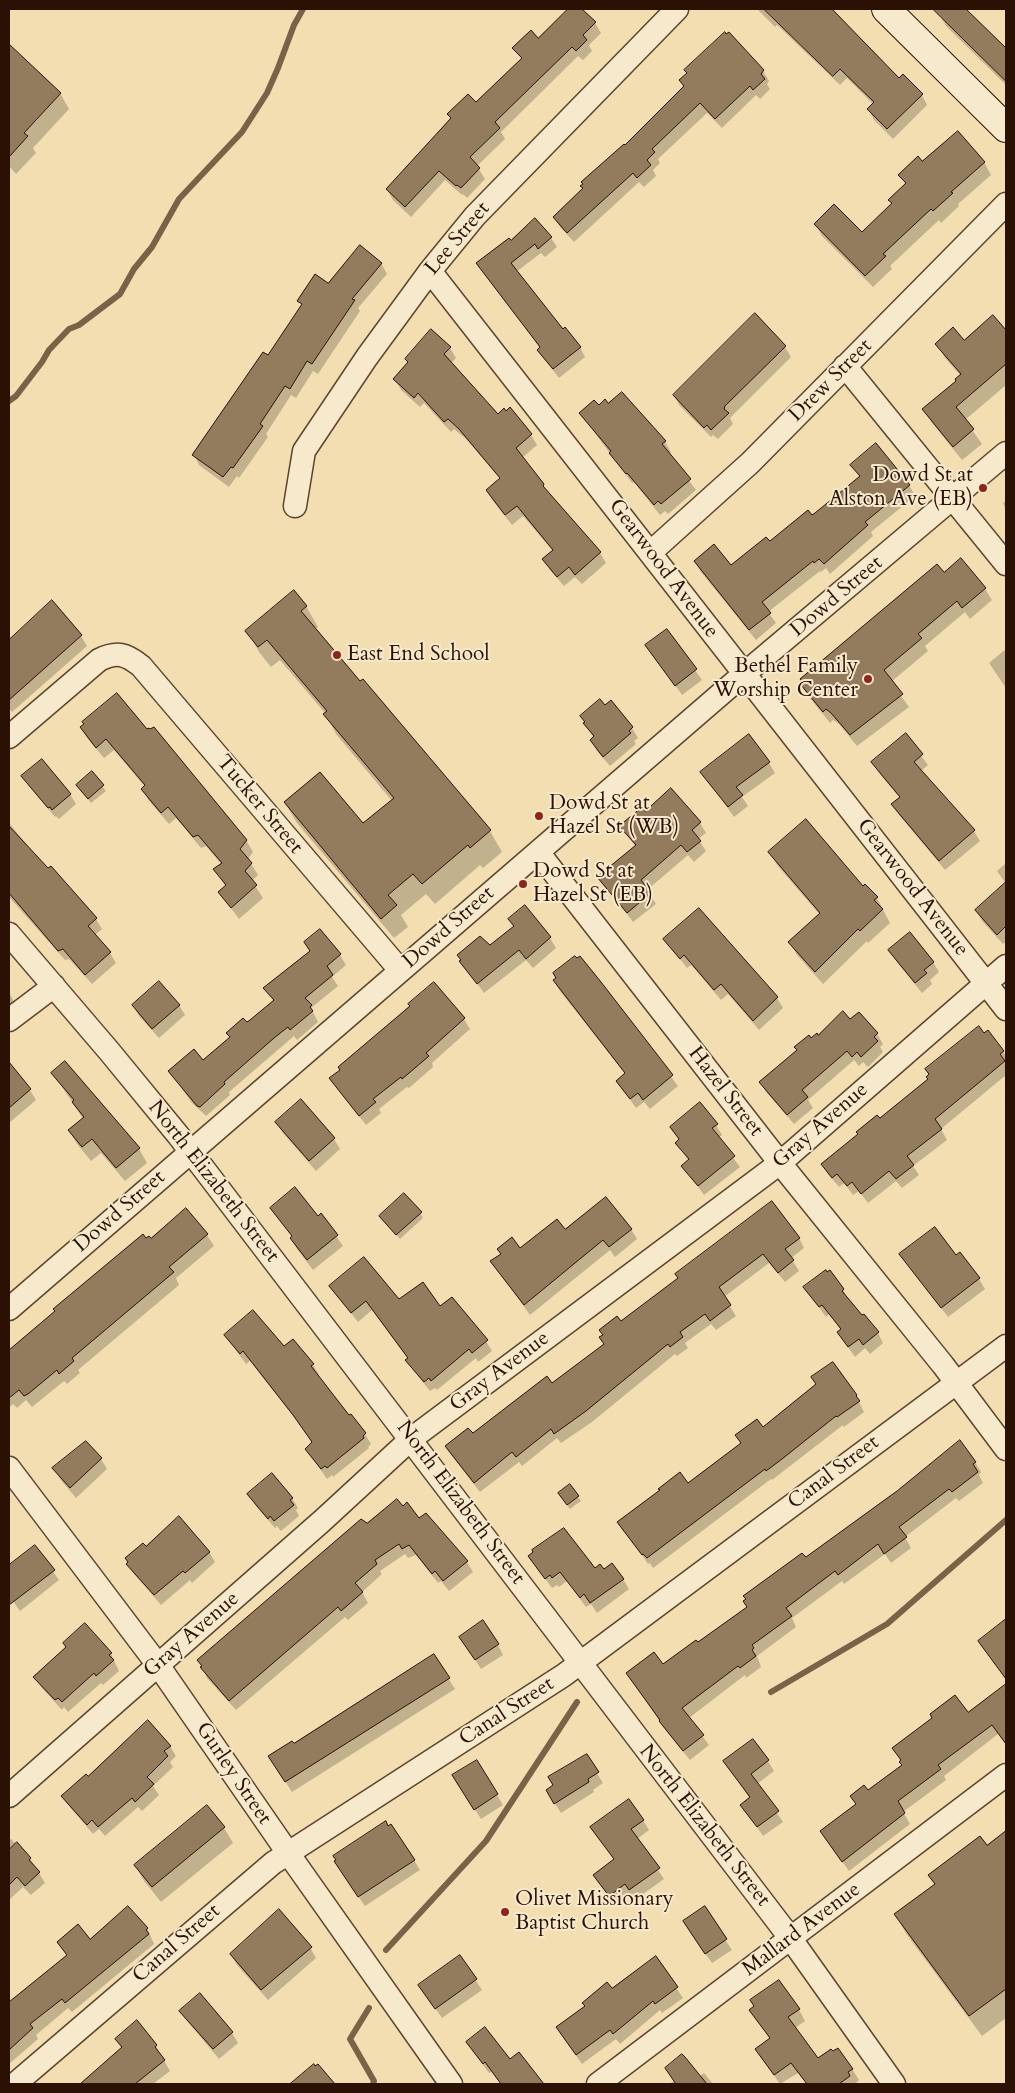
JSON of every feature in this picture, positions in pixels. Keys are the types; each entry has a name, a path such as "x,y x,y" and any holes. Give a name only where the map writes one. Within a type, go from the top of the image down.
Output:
{"main road":[{"path":"886,9 1006,128"}],"street":[{"name":"Lee Street","path":"295,506 304,451 367,358 430,271 475,216 678,9"},
{"name":"Drew Street","path":"651,552 750,463 1006,204"},
{"name":"Gearwood Avenue","path":"430,271 1006,1009"},
{"path":"845,366 1006,564"},
{"name":"Dowd Street","path":"9,1309 744,674 1006,454"},
{"name":"Tucker Street","path":"9,737 99,660 111,654 129,656 141,666 400,970"},
{"name":"Hazel Street","path":"538,852 1006,1449"},
{"name":"North Elizabeth Street","path":"9,934 190,1152 411,1438 791,1939 894,2084"},
{"name":"Gray Avenue","path":"9,1796 322,1521 411,1438 780,1163 1006,966"},
{"path":"9,1020 54,986"},
{"name":"Canal Street","path":"15,2084 243,1888 288,1854 481,1730 580,1663 1006,1346"},
{"name":"Gurley Street","path":"9,1468 158,1665 440,2080"},
{"name":"Mallard Avenue","path":"598,2084 1006,1775"}],"building":[{"path":"568,9 582,9 596,22 583,35 587,40 576,51 572,47 495,122 500,128 470,157 480,168 461,188 439,171 405,207 386,189 451,118 447,114 468,94 476,102 522,58 512,48 531,30 538,38"},
{"path":"764,9 832,9 899,78 903,74 923,94 887,129 867,109 874,102 840,69 833,76"},
{"path":"933,9 966,9 1006,48 1006,81"},
{"path":"725,32 726,34 729,32 764,70 761,74 765,79 753,90 750,86 715,119 700,103 652,149 655,152 647,160 651,165 637,178 633,173 567,233 553,217 583,188 580,186 583,184 581,182 625,145 684,86 679,80 687,73 684,70"},
{"path":"9,44 61,93 24,133 28,136 9,157"},
{"path":"958,131 985,162 951,192 953,193 933,211 931,209 883,254 886,256 865,276 814,224 834,204 862,232 892,203 888,200 906,183 898,175 918,156 922,161"},
{"path":"535,218 552,237 538,249 535,244 511,263 563,329 565,327 581,347 553,369 537,350 540,347 476,263 509,238 511,240"},
{"path":"360,245 382,263 352,299 355,300 312,364 307,361 290,389 285,386 260,424 263,426 233,468 231,467 223,477 192,455 263,352 268,355 302,304 297,301 315,274 328,283"},
{"path":"755,313 786,346 725,406 724,409 729,413 711,430 707,425 704,428 673,395"},
{"path":"993,315 1006,330 1006,364 956,407 974,429 953,447 922,409 956,381 955,379 961,374 935,344 953,327 964,340"},
{"path":"431,329 451,347 444,354 498,414 504,408 506,411 510,407 532,434 516,448 544,484 543,486 601,552 575,575 569,567 557,577 542,559 553,550 517,506 505,515 486,490 500,478 459,429 448,419 444,422 418,393 414,398 393,379 408,362 405,359"},
{"path":"622,392 666,441 662,444 691,479 661,504 658,501 654,505 626,474 609,453 611,451 579,413 594,400 599,405 605,399 608,403"},
{"path":"876,443 910,485 865,522 868,525 824,564 819,559 814,563 813,561 762,602 771,613 749,630 694,561 714,544 731,565 766,537 770,541 808,510 812,515 860,476 850,465"},
{"path":"961,558 986,588 962,608 957,601 918,634 922,638 884,670 903,694 850,735 831,713 826,709 823,712 801,685 803,683 800,679 937,564 944,572"},
{"path":"294,590 307,606 301,611 360,681 363,679 491,830 470,848 468,845 422,884 413,874 388,895 397,905 381,919 284,802 320,772 363,823 394,798 323,714 327,711 267,640 258,647 245,631"},
{"path":"52,600 82,635 9,700 9,640"},
{"path":"667,629 697,669 675,686 645,645"},
{"path":"117,693 147,729 154,727 247,840 240,849 252,863 245,871 257,885 231,908 218,892 226,885 213,869 222,863 198,835 193,837 168,807 161,813 141,789 145,785 106,739 96,748 80,727 84,724 82,722"},
{"path":"600,699 605,705 611,700 633,727 629,731 631,733 603,757 590,740 594,736 583,723 585,722 580,716"},
{"path":"906,733 923,754 914,762 975,830 939,861 891,804 900,797 871,762"},
{"path":"749,734 770,762 736,787 743,795 728,807 700,772"},
{"path":"42,759 71,794 52,810 50,807 48,808 21,776"},
{"path":"92,771 104,785 88,799 76,785"},
{"path":"671,788 701,822 692,830 701,841 687,852 681,845 641,880 651,893 627,913 597,877 636,845 619,826 642,807 645,811"},
{"path":"806,819 863,886 865,884 878,897 874,900 883,909 860,931 858,929 815,972 788,942 820,913 768,852"},
{"path":"9,826 48,868 51,866 97,918 88,926 111,952 85,975 63,949 58,951 9,893"},
{"path":"1006,882 1006,926 997,935 975,910"},
{"path":"525,905 551,937 526,959 519,950 477,984 459,961 461,960 457,955 480,936 490,945 514,926 508,919"},
{"path":"699,908 778,997 753,1021 721,984 714,990 684,955 680,959 663,939"},
{"path":"320,929 341,954 327,966 333,975 305,998 312,1005 310,1007 313,1011 290,1030 288,1027 274,1038 224,1082 225,1084 200,1107 197,1106 168,1071 194,1049 203,1060 230,1037 226,1033 243,1018 247,1022 274,1000 263,988 310,951 304,942"},
{"path":"910,932 934,962 924,970 927,973 915,983 888,950"},
{"path":"575,956 577,958 580,956 673,1075 643,1100 638,1093 630,1099 616,1081 625,1073 553,980 556,978 553,973"},
{"path":"159,981 180,1005 152,1029 132,1005"},
{"path":"434,982 465,1018 426,1053 429,1056 402,1079 401,1077 373,1099 376,1102 359,1116 329,1078 340,1070 338,1067 410,1006 408,1004"},
{"path":"843,1011 850,1019 859,1012 878,1033 874,1037 878,1041 861,1057 857,1052 852,1057 847,1051 802,1090 808,1097 787,1115 759,1082 797,1050 794,1047 809,1035 811,1038 817,1033 818,1035"},
{"path":"979,1026 984,1033 988,1030 1004,1051 1000,1054 1005,1061 935,1119 942,1129 907,1156 914,1165 896,1179 889,1171 861,1194 852,1182 847,1186 837,1174 832,1178 821,1164 858,1134 856,1132 877,1115 880,1118 928,1079 926,1077 929,1074 925,1069"},
{"path":"65,1061 140,1148 116,1168 92,1139 82,1147 68,1130 84,1117 72,1102 74,1100 51,1073"},
{"path":"9,1062 31,1089 9,1108"},
{"path":"301,1099 335,1138 309,1161 275,1122"},
{"path":"700,1102 718,1124 712,1128 735,1156 698,1186 681,1166 689,1159 675,1143 679,1139 670,1127"},
{"path":"295,1187 318,1216 321,1213 338,1235 307,1260 290,1238 292,1236 270,1208"},
{"path":"404,1193 422,1212 396,1235 379,1216"},
{"path":"606,1197 632,1229 609,1247 603,1240 524,1305 490,1261 501,1254 497,1249 512,1237 520,1248 557,1219 565,1229"},
{"path":"772,1201 800,1238 785,1249 794,1260 778,1273 763,1254 719,1287 731,1305 710,1321 705,1314 680,1332 683,1337 670,1347 668,1344 586,1411 554,1434 551,1429 516,1457 512,1452 474,1483 445,1446 468,1428 473,1433 547,1376 552,1383 604,1344 599,1337 603,1335 599,1330 617,1316 621,1321 678,1278 675,1274"},
{"path":"186,1208 208,1234 169,1267 174,1272 72,1358 74,1361 59,1374 57,1370 24,1396 19,1390 9,1398 9,1350 55,1311 53,1309 143,1234 146,1238 149,1236 151,1238"},
{"path":"935,1227 956,1255 960,1252 980,1278 941,1308 899,1254"},
{"path":"364,1257 399,1299 423,1282 440,1306 452,1297 488,1340 472,1353 469,1349 431,1381 429,1378 424,1382 405,1360 408,1358 366,1301 351,1313 329,1286"},
{"path":"826,1270 827,1272 830,1270 844,1289 842,1291 879,1332 863,1345 859,1339 848,1347 837,1332 841,1329 822,1305 819,1307 803,1287"},
{"path":"253,1310 284,1346 293,1339 314,1364 311,1366 349,1415 351,1414 366,1433 363,1436 364,1438 327,1468 325,1466 321,1469 305,1449 312,1442 293,1415 243,1351 240,1354 224,1335"},
{"path":"833,1362 860,1401 836,1416 782,1459 766,1471 765,1469 647,1558 642,1555 617,1522 660,1490 658,1489 680,1472 688,1483 741,1443 735,1435 757,1419 763,1427 816,1384 811,1377"},
{"path":"960,1440 976,1462 973,1464 978,1472 952,1492 949,1489 899,1527 907,1537 884,1554 878,1544 838,1575 835,1571 786,1608 792,1616 752,1645 754,1648 752,1650 756,1656 740,1668 738,1666 682,1708 704,1735 683,1751 659,1721 626,1673 654,1652 663,1664 696,1640 698,1642 747,1607 743,1601 746,1599 743,1596 802,1553 806,1557 897,1491"},
{"path":"86,1441 102,1458 70,1488 52,1468"},
{"path":"272,1473 293,1498 290,1500 294,1505 274,1521 270,1516 268,1519 247,1494"},
{"path":"570,1484 579,1496 567,1505 558,1493"},
{"path":"397,1499 403,1506 407,1502 419,1518 426,1513 468,1561 443,1581 435,1571 432,1574 409,1545 402,1549 399,1544 375,1560 377,1564 355,1583 363,1592 341,1611 338,1607 229,1701 200,1667 202,1666 197,1660 361,1519 367,1523"},
{"path":"179,1516 210,1552 154,1595 126,1564 128,1562 125,1558 143,1543 146,1546"},
{"path":"564,1528 595,1568 600,1564 604,1569 612,1563 624,1579 590,1603 584,1594 580,1598 560,1572 552,1578 550,1575 545,1579 528,1556 533,1552 532,1550"},
{"path":"35,1545 55,1570 9,1605 9,1565"},
{"path":"1006,1619 1006,1679 978,1641"},
{"path":"483,1620 499,1644 475,1660 459,1637"},
{"path":"85,1623 112,1653 109,1655 114,1660 96,1676 94,1673 62,1702 58,1698 55,1700 33,1677 66,1647 63,1643"},
{"path":"434,1654 450,1678 285,1782 268,1756 292,1741 294,1743"},
{"path":"1006,1684 1006,1744 992,1725 938,1765 941,1769 898,1801 905,1813 842,1862 820,1831 856,1804 850,1796 864,1785 868,1790 902,1765 899,1762 901,1760 892,1748 932,1718 930,1714 955,1695 968,1712"},
{"path":"148,1720 171,1746 164,1751 168,1756 147,1777 154,1784 135,1802 132,1798 98,1827 92,1820 87,1825 61,1796 86,1774 88,1776"},
{"path":"753,1739 769,1760 751,1774 779,1811 757,1827 740,1805 750,1797 723,1761"},
{"path":"587,1754 599,1772 588,1779 589,1782 554,1804 546,1790 553,1785 548,1777"},
{"path":"477,1760 498,1794 474,1810 452,1775"},
{"path":"629,1799 644,1820 631,1829 660,1868 629,1890 625,1884 609,1896 593,1875 614,1859 590,1827"},
{"path":"207,1805 225,1827 152,1887 134,1865"},
{"path":"386,1821 388,1826 391,1824 415,1860 358,1897 334,1861 336,1860 333,1856"},
{"path":"1006,1831 1006,1989 969,2016 894,1914 935,1884 928,1875 980,1836 987,1845"},
{"path":"17,1842 40,1872 25,1886 17,1877 9,1885 9,1850"},
{"path":"128,1906 148,1928 146,1930 149,1934 65,2003 62,1999 30,2024 33,2028 9,2050 9,2002 67,1955 57,1942 78,1924 90,1939"},
{"path":"705,1906 727,1939 705,1954 683,1921"},
{"path":"279,1909 312,1947 261,1990 230,1954"},
{"path":"460,1955 477,1979 435,2009 418,1985"},
{"path":"656,1956 678,1987 655,2004 653,2001 613,2034 610,2030 576,2055 556,2027 585,2006 582,2003 607,1982 612,1988"},
{"path":"779,1980 800,2009 788,2017 818,2058 831,2049 833,2051 838,2048 853,2069 848,2072 850,2076 839,2084 807,2084 791,2063 774,2075 755,2049 770,2038 749,2010 754,2006 750,2000"},
{"path":"200,1993 233,2032 213,2049 179,2011"},
{"path":"137,2020 157,2045 155,2047 165,2060 135,2084 80,2084 122,2047 115,2039"},
{"path":"485,2027 510,2059 519,2052 544,2084 501,2084 485,2062 483,2064 466,2042"},
{"path":"682,2054 707,2084 676,2084 665,2068"},
{"path":"314,2064 315,2066 318,2064 335,2084 290,2084"}],"waterway":[{"path":"9,401 16,396 49,350 69,329 79,325 120,294 134,269 152,247 179,199 242,132 267,93 294,25 303,9"},
{"path":"771,1692 887,1624 1006,1520"},
{"path":"386,1950 486,1841 577,1702"},
{"path":"369,2008 350,2039 374,2081 373,2084"}],"place":[{"name":"Dowd St at Alston Ave (EB)","path":"983,488"},
{"name":"East End School","path":"337,655"},
{"name":"Bethel Family Worship Center","path":"868,679"},
{"name":"Dowd St at Hazel St (WB)","path":"539,816"},
{"name":"Dowd St at Hazel St (EB)","path":"523,884"},
{"name":"Olivet Missionary Baptist Church","path":"505,1912"}]}
